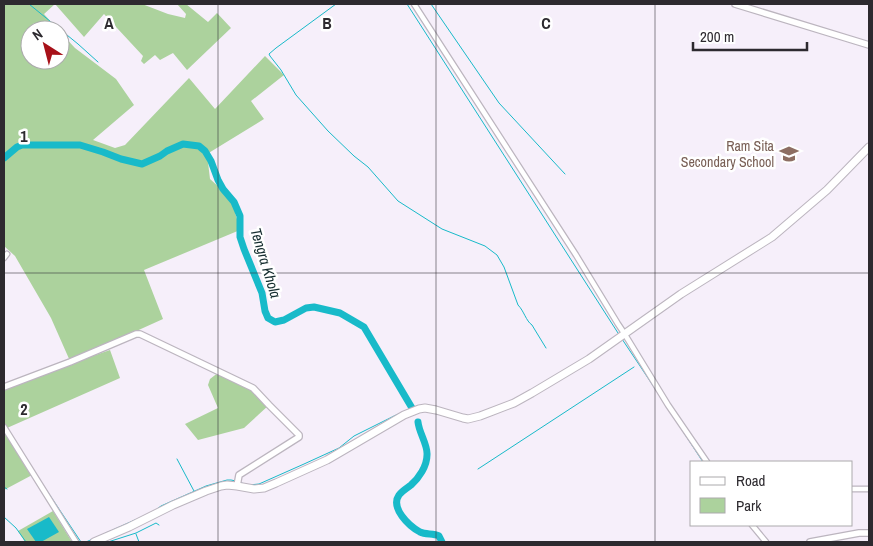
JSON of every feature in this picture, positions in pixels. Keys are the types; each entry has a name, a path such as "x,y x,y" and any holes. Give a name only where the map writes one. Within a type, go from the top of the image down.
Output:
{"main road":[{"path":"94,542 221,486 264,488 327,460 397,419 419,409 436,410 468,419 480,416 532,393 589,358 681,294 772,237 827,190 869,147"}],"street":[{"path":"414,4 576,255 668,405 706,461"},
{"path":"735,4 869,45"},
{"path":"4,387 140,334 253,388 268,406 299,435 299,437 239,475 238,486"},
{"path":"4,427 76,542"},
{"path":"853,490 869,489"},
{"path":"753,526 766,542"},
{"path":"810,542 859,533 869,533"}],"green space":[{"path":"4,4 55,4 44,14 49,20 20,20 20,70 70,70 70,43 116,79 134,105 93,140 115,148 125,145 189,78 215,109 265,56 284,75 251,101 264,119 207,154 210,179 231,198 240,230 144,270 163,319 70,361 51,318 15,256 4,246"},
{"path":"55,4 142,4 185,18 186,14 177,4 186,4 208,22 217,13 231,28 187,70 173,53 160,60 155,55 144,64 141,61 143,56 104,14 84,37"},
{"path":"110,350 120,378 7,428 4,424 4,388"},
{"path":"219,372 253,388 269,405 244,428 198,440 185,424 218,408 208,385 210,379"},
{"path":"4,429 34,474 4,490"},
{"path":"53,511 72,542 25,542 18,531"}],"water":[{"path":"49,517 59,532 41,542 36,542 27,529"}],"waterway":[{"path":"29,4 98,62"},
{"path":"336,4 276,48 269,54 270,56 296,95 328,131 368,167 398,201 442,229 485,246 497,255 504,267 518,305 546,348"},
{"path":"407,4 618,333"},
{"path":"431,4 499,103 565,174"},
{"name":"Tengra Khola","path":"4,158 22,145 80,145 142,164 183,144 199,146 205,151 211,161 218,180 234,202 240,216 240,237 262,293 268,318 275,322 284,320 306,308 314,307 340,313 364,327 412,408"},
{"path":"622,339 664,402"},
{"path":"478,469 634,367"},
{"path":"241,483 249,485 259,484 339,448 354,436 412,408"},
{"path":"669,410 702,461"},
{"path":"418,422 427,451 426,463 417,479 399,495 397,505 402,516 411,526 422,533 439,536 442,542"},
{"path":"177,459 194,491"},
{"path":"157,509 206,486 227,480 236,481"},
{"path":"41,482 81,542"},
{"path":"4,517 16,528 26,542"},
{"path":"86,542 135,520"},
{"path":"108,542 136,533 156,523 159,525"},
{"path":"754,531 763,542"},
{"path":"136,534 139,542"}],"place":[{"name":"Ram Sita Secondary School","path":"789,154"}]}
